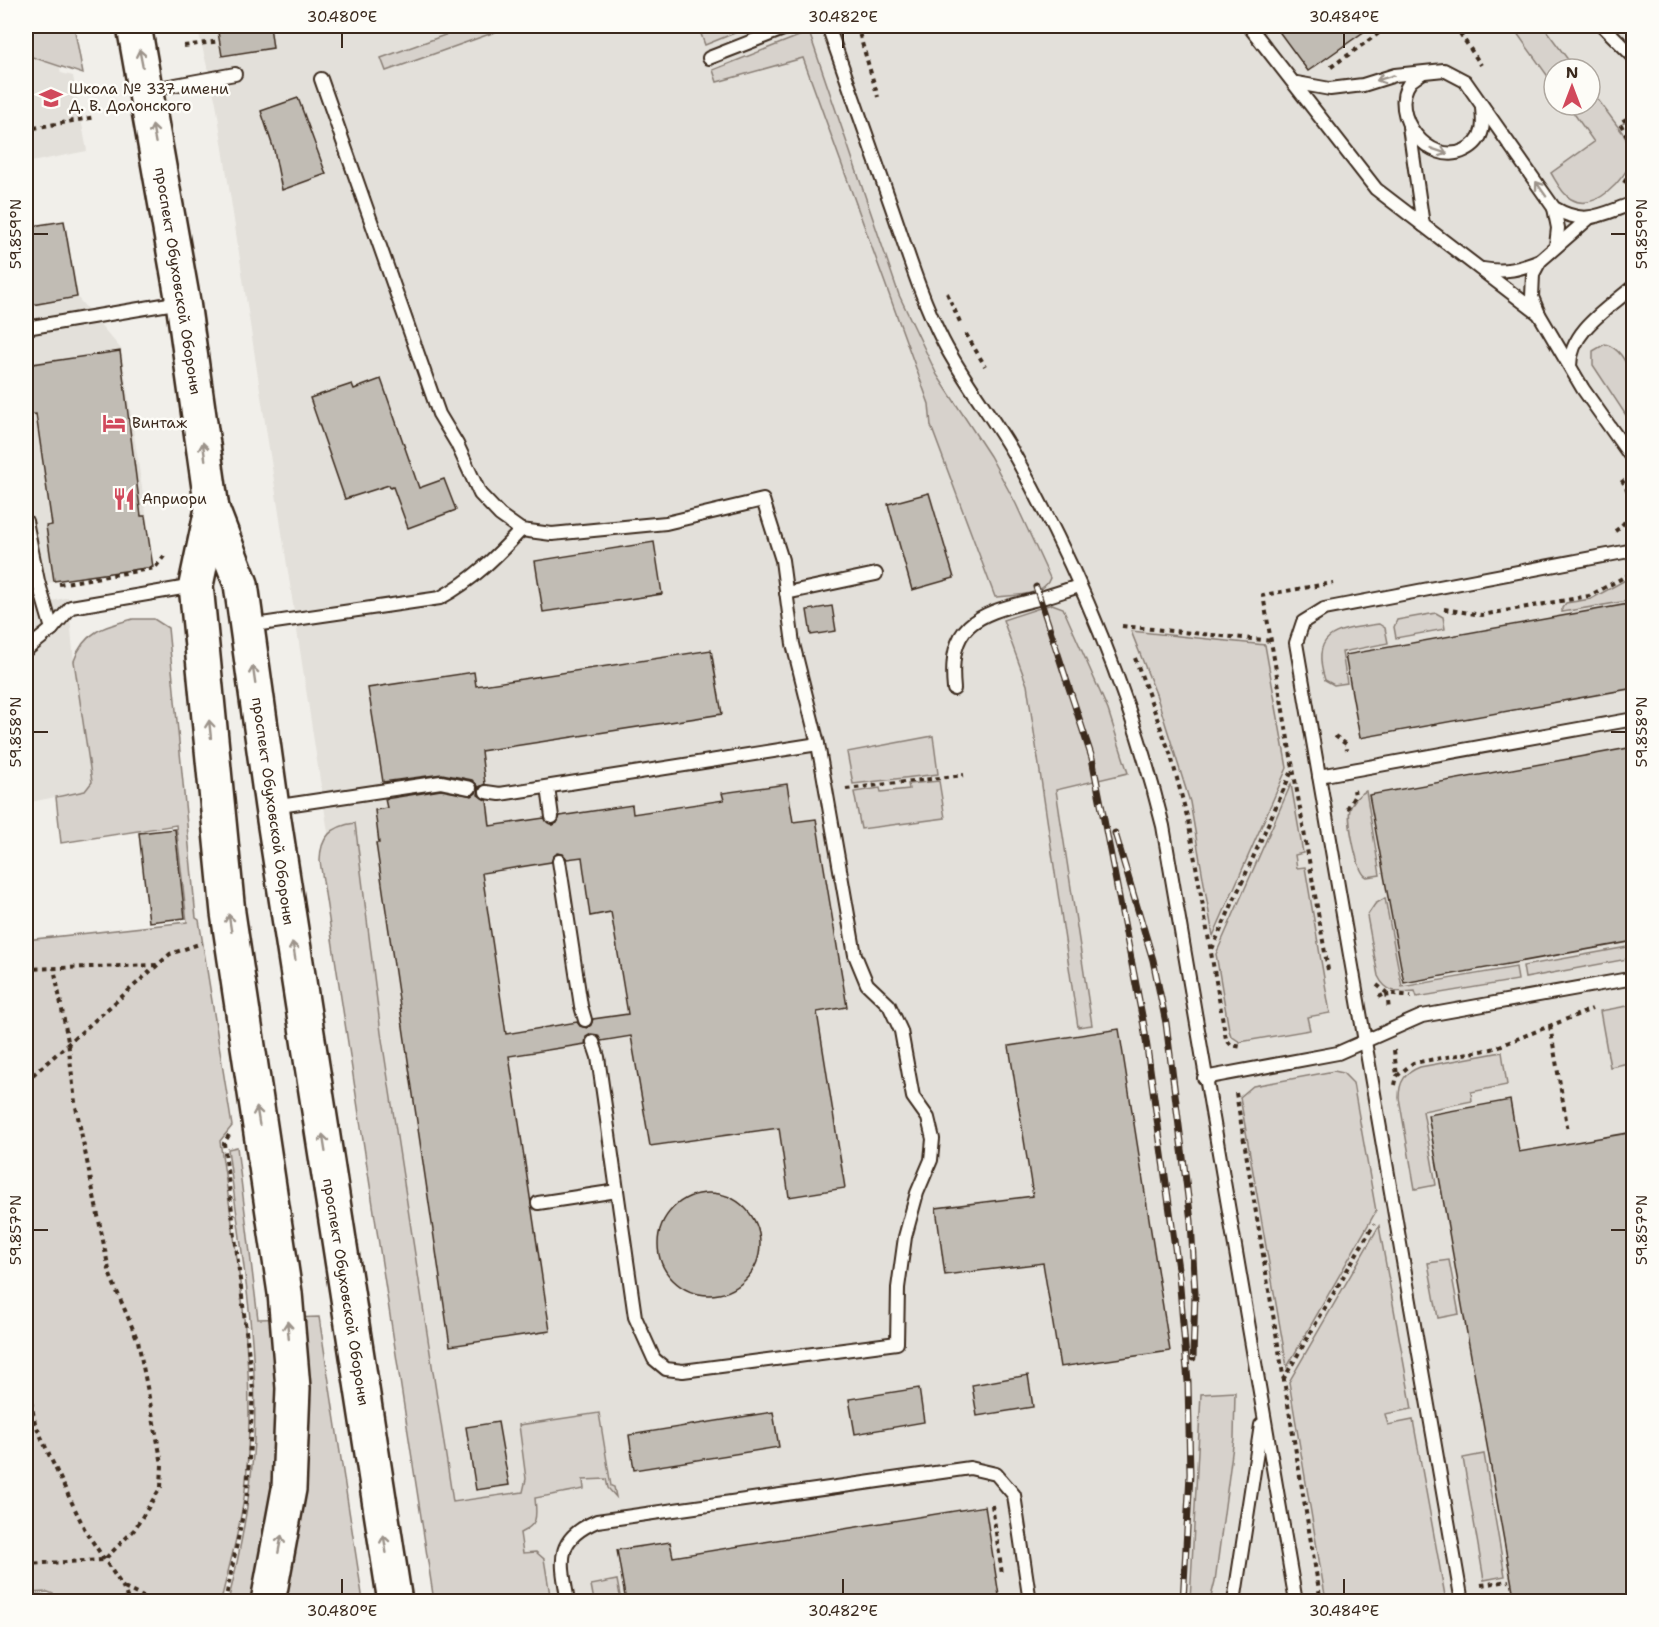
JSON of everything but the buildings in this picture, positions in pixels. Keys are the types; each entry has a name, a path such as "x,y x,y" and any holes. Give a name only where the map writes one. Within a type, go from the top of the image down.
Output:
{"main road":[{"name":"проспект Обуховской Обороны","path":"134,26 183,302 212,509 241,584 272,807 394,1602"},
{"path":"212,509 196,585 228,913 285,1293 293,1388 289,1489 268,1602"}],"lane":[{"path":"709,58 791,26"},
{"path":"828,26 919,285 943,341 976,397 1014,454 1079,586 1128,703 1148,764 1163,826 1204,1078 1296,1602"},
{"path":"1250,26 1376,189 1539,314"},
{"path":"1603,26 1634,57"},
{"path":"1296,83 1330,89 1363,85 1395,75 1443,70 1465,81 1554,208 1558,228 1556,246"},
{"path":"1422,73 1410,83 1404,102 1423,225"},
{"path":"147,91 235,74"},
{"path":"321,79 439,414 458,444 480,494 500,515 521,530 552,534 666,523 763,500 782,560 794,644 818,744 855,955 867,984 889,1005 901,1031 913,1097 928,1118 933,1139 931,1160 917,1193 905,1237 898,1288 897,1342 683,1371 666,1369 654,1359 635,1317 598,1057 593,1042"},
{"path":"1407,120 1420,140 1437,153 1456,155 1474,146 1482,130 1482,106"},
{"path":"1480,268 1501,272 1519,269 1540,261 1588,219 1634,203"},
{"path":"1554,208 1571,218 1588,219"},
{"path":"1540,261 1531,286 1539,314 1570,367 1634,462"},
{"path":"1570,367 1572,345 1634,286"},
{"path":"26,328 183,302"},
{"path":"26,521 38,581 52,629"},
{"path":"247,626 440,598 464,585 490,563 521,530"},
{"path":"1462,1602 1393,1216 1296,643 1303,622 1324,609 1634,550"},
{"path":"786,593 876,574"},
{"path":"26,650 52,629 71,607 196,585"},
{"path":"954,689 952,667 955,647 968,624 999,609 1079,586"},
{"path":"1318,770 1351,770 1634,719"},
{"path":"486,792 500,795 818,744"},
{"path":"272,807 441,782 470,788"},
{"path":"548,787 552,817"},
{"path":"559,861 585,1020"},
{"path":"1204,1078 1338,1053 1422,1016 1634,978"},
{"path":"538,1203 617,1191"},
{"path":"1234,1602 1263,1414"},
{"path":"568,1602 562,1564 566,1544 577,1530 597,1521 969,1467 996,1474 1014,1495 1030,1602"},
{"path":"30,1602 41,1602"}],"path":[{"path":"857,26 882,109"},
{"path":"1296,83 1315,78 1389,26"},
{"path":"1455,26 1486,72"},
{"path":"184,46 220,41"},
{"path":"1634,114 1620,123 1634,148"},
{"path":"26,117 28,129 95,117"},
{"path":"1616,189 1624,183 1634,166"},
{"path":"943,284 963,330 989,373"},
{"path":"1611,534 1622,527 1632,504 1630,491 1617,474"},
{"path":"1440,609 1482,615 1590,596 1634,574"},
{"path":"1330,977 1292,771 1263,595 1344,581"},
{"path":"1118,616 1126,636"},
{"path":"1122,626 1296,643"},
{"path":"1134,656 1174,767 1188,820 1224,1030 1231,1045 1236,1072 1236,1102 1321,1602"},
{"path":"1332,732 1338,740 1346,744 1351,770 1355,795 1349,802 1346,813"},
{"path":"1292,771 1318,770"},
{"path":"1211,951 1292,771"},
{"path":"826,791 964,775"},
{"path":"26,1081 68,1041 170,954 197,943 208,943 207,935"},
{"path":"1185,955 1211,951"},
{"path":"26,969 158,965"},
{"path":"26,1564 104,1560 134,1530 162,1487 162,1464 138,1341 110,1275 75,1102 68,1041 54,968"},
{"path":"1374,978 1378,986 1387,993 1412,996"},
{"path":"1394,1093 1397,1076 1413,1063 1492,1049 1598,1006"},
{"path":"1550,1026 1568,1131"},
{"path":"1231,1045 1240,1048 1251,1046"},
{"path":"225,1602 247,1495 253,1390 224,1143 235,1127"},
{"path":"1284,1380 1377,1219 1393,1216"},
{"path":"26,1375 35,1423 86,1532 123,1587 129,1602"},
{"path":"1257,1383 1284,1380"},
{"path":"1478,1574 1482,1593"},
{"path":"1480,1586 1509,1581"},
{"path":"123,1587 154,1602"}],"shaded area":[{"name":"Школа № 337 имени Д. В. Долонского","path":"26,26 51,26 61,73 73,76 87,151 26,163"},
{"path":"26,26 74,26 83,74 26,55"},
{"path":"197,26 1633,26 1633,1601 446,1601 216,103"},
{"path":"470,26 512,26 386,71 381,58"},
{"path":"715,26 752,26 705,45 701,34"},
{"path":"1512,26 1543,26 1566,57 1542,57 1542,68"},
{"path":"809,32 899,295 937,375 990,456 1016,504 1050,578 1047,584 1034,592 995,597 931,426 929,404 803,58 717,82 713,70"},
{"path":"1602,105 1625,136 1632,159 1623,176 1608,192 1599,198 1580,202 1565,194 1551,173 1594,142 1576,117 1602,117"},
{"path":"26,164 38,225 64,221 77,297 121,349 154,567 33,585 26,589"},
{"path":"1605,344 1615,349 1623,357 1628,368 1633,392 1633,426 1593,365 1593,351"},
{"path":"1633,578 1633,600 1562,612 1566,603 1591,599"},
{"path":"68,597 74,661 92,783 85,791 26,803 26,608"},
{"path":"1052,604 1063,608 1108,710 1128,773 1056,790 1092,1025 1078,1027 1027,685 1003,620"},
{"path":"1436,613 1443,617 1445,629 1396,638 1394,627 1397,620"},
{"path":"133,619 154,619 168,628 196,918 199,920 232,1126 220,1141 244,1315 249,1402 248,1446 241,1518 221,1601 73,1602 48,1592 26,1593 26,940 187,922 176,825 61,843 56,797 85,791 92,782 74,661 83,643 96,632 113,624"},
{"path":"1379,624 1385,628 1388,643 1342,652 1347,683 1334,685 1325,680 1321,651 1325,642 1341,631"},
{"path":"1131,631 1265,645 1287,768 1213,936 1190,802 1156,694"},
{"path":"933,736 938,774 853,784 847,752"},
{"path":"939,781 945,818 861,829 854,792 880,788 881,792 909,789 908,784"},
{"path":"1291,784 1303,853 1295,855 1297,868 1305,867 1330,1013 1307,1017 1310,1030 1240,1042 1231,1036 1229,1030 1216,954"},
{"path":"1366,791 1380,875 1367,877 1363,874 1356,857 1349,815 1354,800"},
{"path":"355,823 381,1033 453,1502 523,1492 526,1479 519,1425 599,1413 611,1486 614,1487 616,1497 608,1488 606,1479 583,1480 584,1489 535,1498 535,1520 530,1527 520,1533 523,1553 536,1552 544,1559 551,1601 434,1601 320,861 322,845 329,834 340,827"},
{"path":"1385,898 1402,987 1516,967 1518,980 1417,997 1415,991 1398,992 1389,989 1378,976 1367,916 1375,904"},
{"path":"1633,946 1633,958 1525,978 1523,966"},
{"path":"1633,1005 1633,1062 1610,1067 1600,1011"},
{"path":"1502,1052 1507,1085 1471,1092 1472,1101 1423,1111 1436,1185 1415,1189 1399,1098 1404,1078 1420,1067"},
{"path":"1334,1071 1343,1073 1353,1083 1376,1211 1287,1367 1240,1097 1253,1086"},
{"path":"237,1147 258,1319 319,1317 363,1601 228,1602 248,1501 253,1460 255,1404 251,1331 228,1149"},
{"path":"1379,1226 1412,1409 1385,1414 1388,1425 1413,1420 1446,1601 1326,1601 1289,1382"},
{"path":"1449,1260 1459,1314 1438,1318 1428,1263"},
{"path":"1235,1392 1234,1438 1215,1581 1210,1601 1190,1601 1201,1394"},
{"path":"1484,1454 1505,1576 1484,1580 1463,1458"},
{"path":"617,1580 621,1601 594,1601 591,1585"}],"railway":[{"path":"1036,587 1092,758 1144,1026 1179,1276 1188,1382 1190,1474 1183,1602"},
{"path":"1115,833 1153,960 1166,1023 1191,1221 1195,1293 1193,1358"}],"place":[{"name":"Школа № 337 имени Д. В. Долонского","path":"51,98"},
{"name":"Винтаж","path":"114,423"},
{"name":"Априори","path":"124,499"}]}
